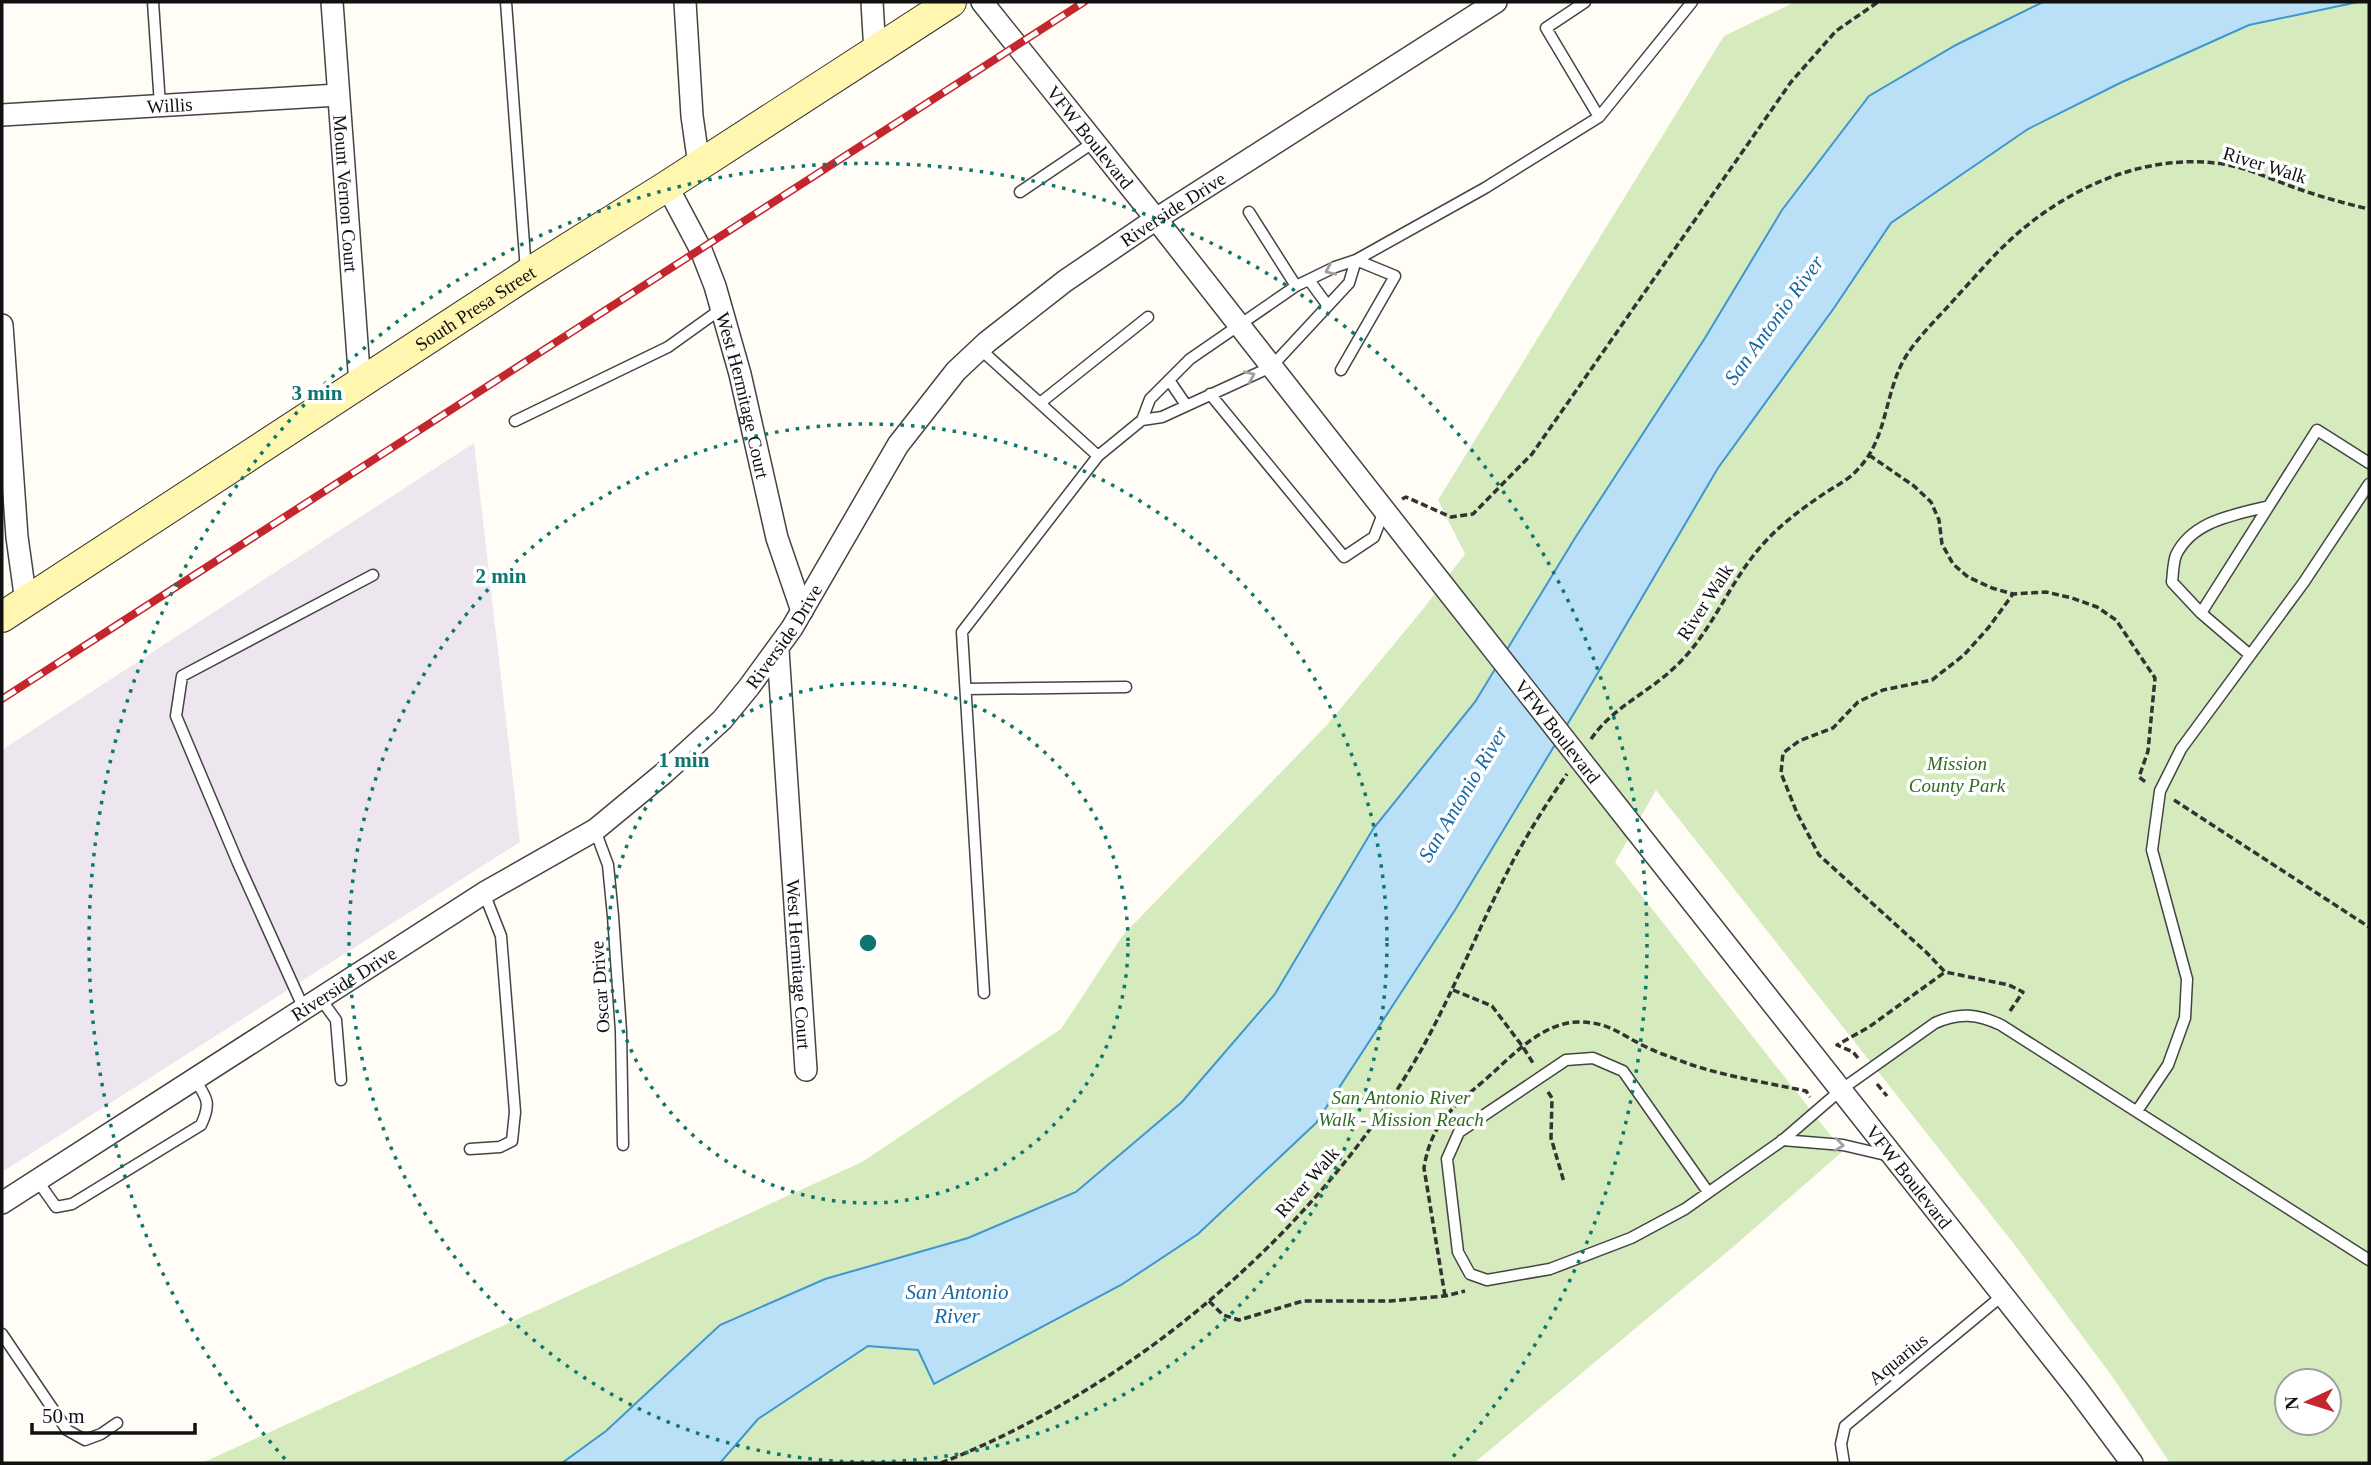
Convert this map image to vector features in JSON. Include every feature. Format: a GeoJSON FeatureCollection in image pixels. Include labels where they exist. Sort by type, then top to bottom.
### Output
{"type":"FeatureCollection","features":[{"type":"Feature","properties":{"kind":"main road","name":"South Presa Street"},"geometry":{"type":"LineString","coordinates":[[14,609],[527,274],[951,2]]}},
{"type":"Feature","properties":{"kind":"street","name":"Mount Vernon Court"},"geometry":{"type":"LineString","coordinates":[[332,2],[360,385]]}},
{"type":"Feature","properties":{"kind":"street"},"geometry":{"type":"LineString","coordinates":[[685,2],[692,116],[699,165]]}},
{"type":"Feature","properties":{"kind":"street"},"geometry":{"type":"LineString","coordinates":[[872,2],[875,53]]}},
{"type":"Feature","properties":{"kind":"street","name":"VFW Boulevard"},"geometry":{"type":"LineString","coordinates":[[982,2],[1842,1089],[2132,1463]]}},
{"type":"Feature","properties":{"kind":"street","name":"Riverside Drive"},"geometry":{"type":"LineString","coordinates":[[2,1203],[484,892],[595,830],[722,720],[778,650],[898,445],[956,371],[979,348],[1065,281],[1156,219],[1496,2]]}},
{"type":"Feature","properties":{"kind":"street","name":"Willis"},"geometry":{"type":"LineString","coordinates":[[2,115],[338,95]]}},
{"type":"Feature","properties":{"kind":"street","name":"West Hermitage Court"},"geometry":{"type":"LineString","coordinates":[[667,186],[701,250],[715,286],[740,374],[777,538],[802,611]]}},
{"type":"Feature","properties":{"kind":"street"},"geometry":{"type":"LineString","coordinates":[[2,325],[17,537],[14,609]]}},
{"type":"Feature","properties":{"kind":"street","name":"West Hermitage Court"},"geometry":{"type":"LineString","coordinates":[[778,650],[806,1070]]}},
{"type":"Feature","properties":{"kind":"lane"},"geometry":{"type":"LineString","coordinates":[[153,2],[160,106]]}},
{"type":"Feature","properties":{"kind":"lane"},"geometry":{"type":"LineString","coordinates":[[506,2],[527,274]]}},
{"type":"Feature","properties":{"kind":"lane"},"geometry":{"type":"LineString","coordinates":[[1585,2],[1546,28],[1599,117]]}},
{"type":"Feature","properties":{"kind":"lane"},"geometry":{"type":"LineString","coordinates":[[984,993],[962,632],[1098,456],[1142,420],[1150,399],[1190,359],[1296,286],[1356,260],[1485,188],[1599,117],[1692,2]]}},
{"type":"Feature","properties":{"kind":"lane"},"geometry":{"type":"LineString","coordinates":[[1020,192],[1094,142]]}},
{"type":"Feature","properties":{"kind":"lane"},"geometry":{"type":"LineString","coordinates":[[1250,212],[1296,286]]}},
{"type":"Feature","properties":{"kind":"lane"},"geometry":{"type":"LineString","coordinates":[[1142,420],[1162,417],[1271,367],[1349,283],[1356,260]]}},
{"type":"Feature","properties":{"kind":"lane"},"geometry":{"type":"LineString","coordinates":[[1340,370],[1395,276],[1356,260]]}},
{"type":"Feature","properties":{"kind":"lane"},"geometry":{"type":"LineString","coordinates":[[1309,279],[1328,306]]}},
{"type":"Feature","properties":{"kind":"lane"},"geometry":{"type":"LineString","coordinates":[[515,421],[668,347],[721,309]]}},
{"type":"Feature","properties":{"kind":"lane"},"geometry":{"type":"LineString","coordinates":[[1040,403],[1148,317]]}},
{"type":"Feature","properties":{"kind":"lane"},"geometry":{"type":"LineString","coordinates":[[979,348],[1098,456]]}},
{"type":"Feature","properties":{"kind":"lane"},"geometry":{"type":"LineString","coordinates":[[1169,380],[1186,405]]}},
{"type":"Feature","properties":{"kind":"lane"},"geometry":{"type":"LineString","coordinates":[[1209,394],[1344,557],[1374,537],[1384,510]]}},
{"type":"Feature","properties":{"kind":"lane"},"geometry":{"type":"LineString","coordinates":[[2201,613],[2317,430],[2369,463]]}},
{"type":"Feature","properties":{"kind":"lane"},"geometry":{"type":"LineString","coordinates":[[2137,1111],[2168,1065],[2185,1018],[2187,979],[2152,850],[2160,791],[2181,749],[2304,582],[2369,484]]}},
{"type":"Feature","properties":{"kind":"lane"},"geometry":{"type":"LineString","coordinates":[[2250,655],[2201,613],[2172,582],[2175,557],[2190,535],[2213,521],[2269,506]]}},
{"type":"Feature","properties":{"kind":"lane"},"geometry":{"type":"LineString","coordinates":[[341,1080],[336,1020],[312,1003],[238,863],[176,716],[182,676],[373,575]]}},
{"type":"Feature","properties":{"kind":"lane"},"geometry":{"type":"LineString","coordinates":[[966,690],[1126,687]]}},
{"type":"Feature","properties":{"kind":"lane","name":"Oscar Drive"},"geometry":{"type":"LineString","coordinates":[[595,830],[608,865],[613,916],[621,1031],[623,1145]]}},
{"type":"Feature","properties":{"kind":"lane"},"geometry":{"type":"LineString","coordinates":[[470,1149],[500,1147],[512,1141],[515,1112],[501,936],[484,892]]}},
{"type":"Feature","properties":{"kind":"lane"},"geometry":{"type":"LineString","coordinates":[[1708,1192],[1623,1071],[1593,1058],[1566,1060],[1459,1132],[1447,1159],[1458,1252],[1470,1274],[1487,1280],[1550,1269],[1631,1238],[1685,1209],[1782,1140],[1842,1089],[1935,1023],[1961,1014],[2001,1025],[2369,1260]]}},
{"type":"Feature","properties":{"kind":"lane"},"geometry":{"type":"LineString","coordinates":[[37,1180],[56,1207],[72,1204],[201,1125],[209,1110],[205,1094],[194,1079]]}},
{"type":"Feature","properties":{"kind":"lane"},"geometry":{"type":"LineString","coordinates":[[1782,1140],[1843,1145],[1895,1157]]}},
{"type":"Feature","properties":{"kind":"lane","name":"Aquarius"},"geometry":{"type":"LineString","coordinates":[[1844,1463],[1841,1444],[1845,1426],[2003,1296]]}},
{"type":"Feature","properties":{"kind":"lane"},"geometry":{"type":"LineString","coordinates":[[2,1334],[67,1430],[85,1440],[101,1434],[117,1423]]}},
{"type":"Feature","properties":{"kind":"path"},"geometry":{"type":"LineString","coordinates":[[1384,510],[1406,497],[1451,517],[1473,514],[1532,454],[1791,82],[1836,31],[1878,2]]}},
{"type":"Feature","properties":{"kind":"path","name":"River Walk"},"geometry":{"type":"LineString","coordinates":[[1588,744],[1611,716],[1658,682],[1689,653],[1739,574],[1764,542],[1797,512],[1847,479],[1869,455],[1879,437],[1894,380],[1919,338],[2007,243],[2043,214],[2084,189],[2151,165],[2204,162],[2247,170],[2319,196],[2369,209]]}},
{"type":"Feature","properties":{"kind":"path"},"geometry":{"type":"LineString","coordinates":[[1869,455],[1914,486],[1931,502],[1939,520],[1942,544],[1953,564],[1968,578],[2013,594],[2046,593],[2072,598],[2097,607],[2116,620],[2155,678],[2148,751],[2139,777],[2369,927]]}},
{"type":"Feature","properties":{"kind":"path"},"geometry":{"type":"LineString","coordinates":[[2001,1025],[2023,992],[2009,985],[1945,972],[1819,855],[1797,813],[1781,773],[1783,753],[1799,741],[1833,728],[1858,702],[1883,690],[1932,680],[1964,655],[2013,594]]}},
{"type":"Feature","properties":{"kind":"path","name":"River Walk"},"geometry":{"type":"LineString","coordinates":[[941,1463],[1029,1423],[1099,1383],[1159,1341],[1209,1301],[1296,1218],[1345,1161],[1388,1102],[1422,1047],[1453,990],[1515,858],[1574,764]]}},
{"type":"Feature","properties":{"kind":"path"},"geometry":{"type":"LineString","coordinates":[[1853,1052],[1838,1045],[1869,1027],[1945,972]]}},
{"type":"Feature","properties":{"kind":"path"},"geometry":{"type":"LineString","coordinates":[[1445,1296],[1424,1168],[1436,1127],[1456,1104],[1523,1047],[1550,1028],[1578,1022],[1611,1026],[1643,1046],[1715,1072],[1806,1091]]}},
{"type":"Feature","properties":{"kind":"path"},"geometry":{"type":"LineString","coordinates":[[1209,1301],[1223,1315],[1238,1320],[1303,1301],[1390,1301],[1445,1296],[1465,1291],[1487,1280]]}},
{"type":"Feature","properties":{"kind":"shaded area"},"geometry":{"type":"Polygon","coordinates":[[[474,443],[520,842],[2,1172],[2,750],[474,443]]]}},
{"type":"Feature","properties":{"kind":"green space","name":"San Antonio River Walk - Mission Reach"},"geometry":{"type":"Polygon","coordinates":[[[1795,2],[2369,2],[2369,1463],[2170,1463],[2114,1379],[2014,1244],[1656,790],[1615,862],[1843,1151],[1733,1247],[1474,1463],[202,1463],[862,1162],[1061,1029],[1123,935],[1326,726],[1465,554],[1438,500],[1724,36],[1795,2]]]}},
{"type":"Feature","properties":{"kind":"water","name":"San Antonio River"},"geometry":{"type":"Polygon","coordinates":[[[2043,2],[2358,2],[2249,25],[2120,83],[2028,129],[1891,223],[1834,308],[1718,468],[1455,910],[1316,1123],[1198,1234],[1121,1285],[934,1384],[918,1350],[868,1346],[758,1419],[720,1463],[562,1463],[606,1431],[720,1325],[825,1279],[968,1238],[1076,1192],[1182,1102],[1275,994],[1373,829],[1475,702],[1575,538],[1705,338],[1782,210],[1869,96],[1956,45],[2043,2]]]}},
{"type":"Feature","properties":{"kind":"railway"},"geometry":{"type":"LineString","coordinates":[[2,699],[1084,2]]}},
{"type":"Feature","properties":{"kind":"park label","name":"Mission County Park"},"geometry":{"type":"Point","coordinates":[1957,774]}}]}
